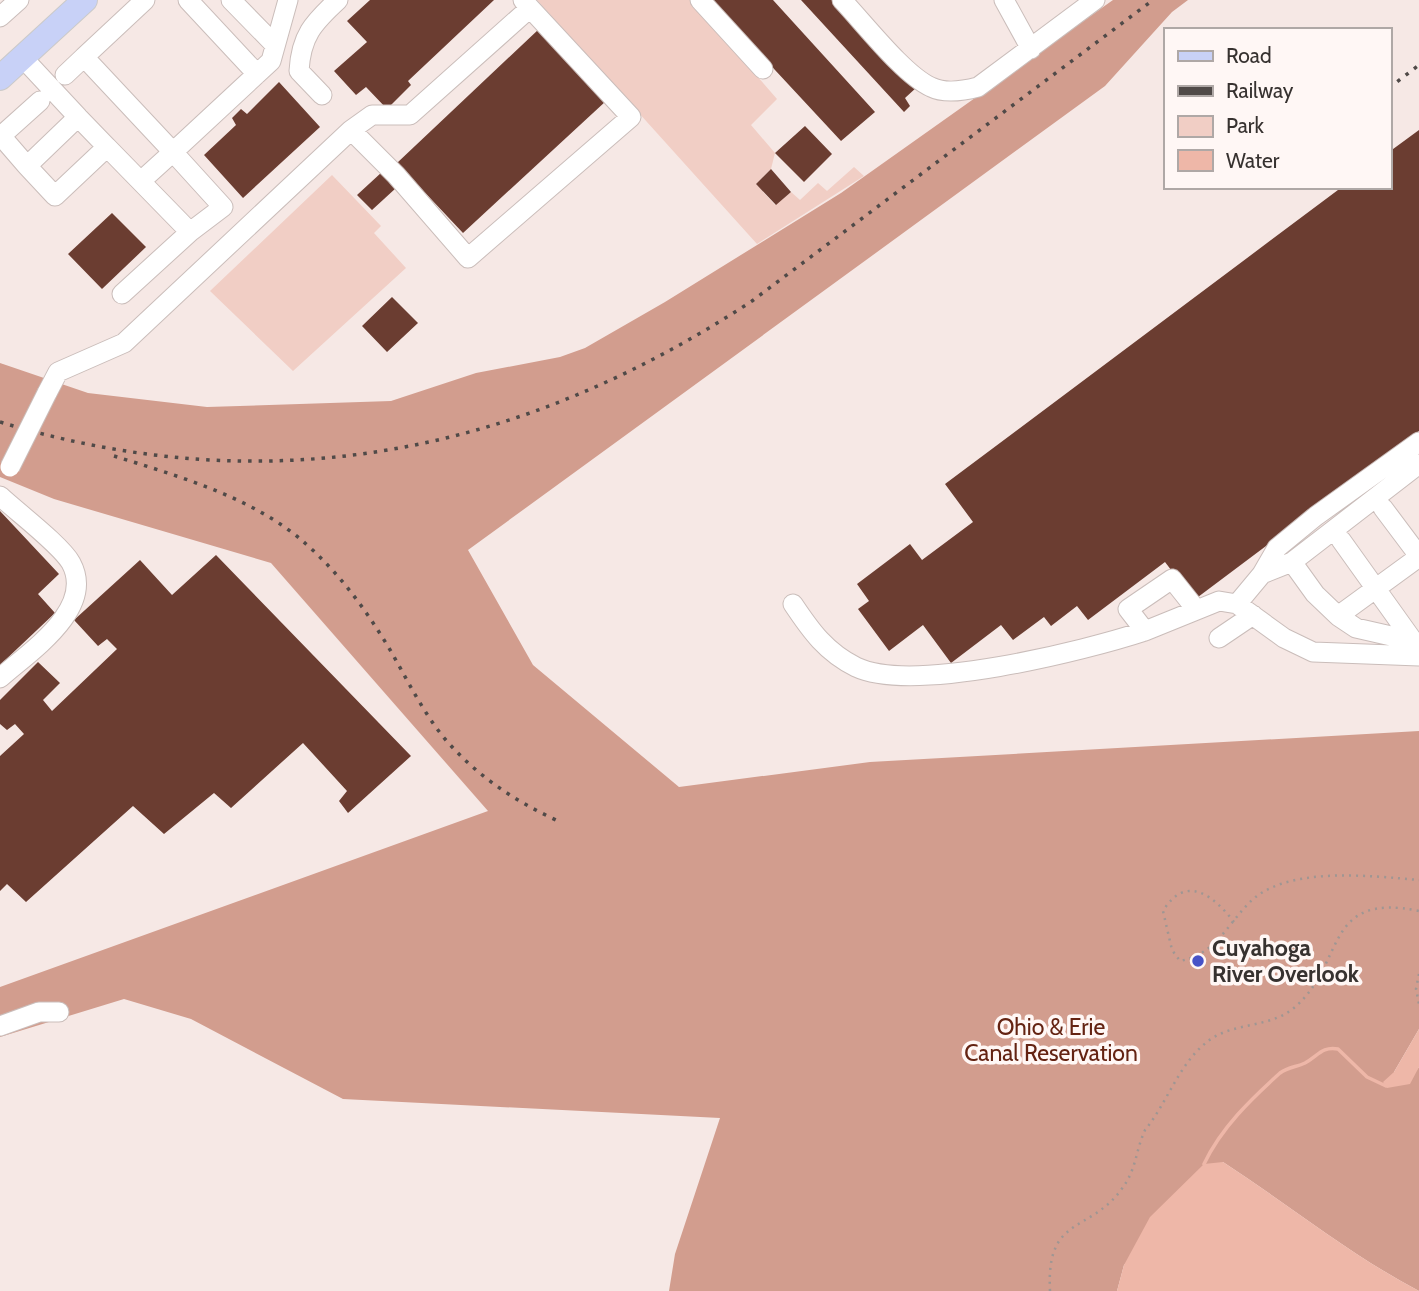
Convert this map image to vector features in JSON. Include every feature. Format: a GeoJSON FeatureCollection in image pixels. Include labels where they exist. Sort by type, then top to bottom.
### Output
{"type":"FeatureCollection","features":[{"type":"Feature","properties":{"kind":"main road"},"geometry":{"type":"LineString","coordinates":[[0,78],[85,0]]}},
{"type":"Feature","properties":{"kind":"lane"},"geometry":{"type":"LineString","coordinates":[[0,17],[19,0]]}},
{"type":"Feature","properties":{"kind":"lane"},"geometry":{"type":"LineString","coordinates":[[65,75],[145,0]]}},
{"type":"Feature","properties":{"kind":"lane"},"geometry":{"type":"LineString","coordinates":[[188,0],[257,74]]}},
{"type":"Feature","properties":{"kind":"lane"},"geometry":{"type":"LineString","coordinates":[[231,0],[275,45]]}},
{"type":"Feature","properties":{"kind":"lane"},"geometry":{"type":"LineString","coordinates":[[141,181],[271,61],[287,0]]}},
{"type":"Feature","properties":{"kind":"lane"},"geometry":{"type":"LineString","coordinates":[[322,95],[299,71],[300,50],[312,24],[338,0]]}},
{"type":"Feature","properties":{"kind":"lane"},"geometry":{"type":"LineString","coordinates":[[700,0],[764,69]]}},
{"type":"Feature","properties":{"kind":"lane"},"geometry":{"type":"LineString","coordinates":[[842,0],[915,77],[932,88],[958,91],[978,87],[1096,0]]}},
{"type":"Feature","properties":{"kind":"lane"},"geometry":{"type":"LineString","coordinates":[[1004,0],[1031,49]]}},
{"type":"Feature","properties":{"kind":"lane"},"geometry":{"type":"LineString","coordinates":[[0,486],[58,372],[124,343],[351,130],[372,116],[410,115],[526,4],[631,117],[468,258],[396,175],[351,130]]}},
{"type":"Feature","properties":{"kind":"lane"},"geometry":{"type":"LineString","coordinates":[[84,57],[223,207],[190,232],[122,294]]}},
{"type":"Feature","properties":{"kind":"lane"},"geometry":{"type":"LineString","coordinates":[[23,58],[190,232]]}},
{"type":"Feature","properties":{"kind":"lane"},"geometry":{"type":"LineString","coordinates":[[40,101],[1,136],[55,196],[107,147]]}},
{"type":"Feature","properties":{"kind":"lane"},"geometry":{"type":"LineString","coordinates":[[27,166],[79,117]]}},
{"type":"Feature","properties":{"kind":"lane"},"geometry":{"type":"LineString","coordinates":[[1219,638],[1245,609],[1277,548],[1419,442]]}},
{"type":"Feature","properties":{"kind":"lane"},"geometry":{"type":"LineString","coordinates":[[1262,574],[1292,562],[1419,464]]}},
{"type":"Feature","properties":{"kind":"lane"},"geometry":{"type":"LineString","coordinates":[[0,496],[70,561],[77,580],[75,599],[60,623],[0,678]]}},
{"type":"Feature","properties":{"kind":"lane"},"geometry":{"type":"LineString","coordinates":[[1338,616],[1419,556],[1383,508]]}},
{"type":"Feature","properties":{"kind":"lane"},"geometry":{"type":"LineString","coordinates":[[1341,540],[1417,649]]}},
{"type":"Feature","properties":{"kind":"lane"},"geometry":{"type":"LineString","coordinates":[[1292,562],[1315,594],[1338,616],[1356,628],[1417,649]]}},
{"type":"Feature","properties":{"kind":"lane"},"geometry":{"type":"LineString","coordinates":[[1144,631],[1128,609],[1172,579],[1195,608]]}},
{"type":"Feature","properties":{"kind":"lane"},"geometry":{"type":"LineString","coordinates":[[793,604],[822,646],[859,668],[906,675],[942,675],[1063,655],[1144,631],[1195,608],[1219,601],[1245,609],[1284,638],[1313,652],[1417,649]]}},
{"type":"Feature","properties":{"kind":"lane"},"geometry":{"type":"LineString","coordinates":[[0,1026],[39,1012],[59,1012]]}},
{"type":"Feature","properties":{"kind":"path"},"geometry":{"type":"LineString","coordinates":[[1234,922],[1218,901],[1204,894],[1183,891],[1171,898],[1163,911],[1172,950],[1180,961],[1197,958],[1218,943],[1258,895],[1283,882],[1312,877],[1419,880]]}},
{"type":"Feature","properties":{"kind":"path"},"geometry":{"type":"LineString","coordinates":[[1051,1291],[1053,1252],[1065,1232],[1118,1194],[1138,1160],[1139,1143],[1145,1130],[1190,1059],[1210,1040],[1222,1034],[1285,1016],[1317,984],[1333,944],[1342,930],[1361,913],[1392,905],[1419,911]]}},
{"type":"Feature","properties":{"kind":"path"},"geometry":{"type":"LineString","coordinates":[[1419,974],[1419,1004]]}},
{"type":"Feature","properties":{"kind":"green space"},"geometry":{"type":"Polygon","coordinates":[[[537,0],[691,0],[777,99],[751,125],[775,153],[771,169],[756,184],[775,205],[791,192],[800,200],[818,183],[827,191],[854,167],[864,176],[757,244],[537,0]]]}},
{"type":"Feature","properties":{"kind":"green space","name":"Ohio & Erie Canal Reservation"},"geometry":{"type":"Polygon","coordinates":[[[1113,0],[1188,0],[1172,12],[1105,86],[468,550],[533,665],[679,787],[870,762],[1419,731],[1419,1029],[1394,1072],[1416,1071],[1419,1067],[1419,1291],[1344,1245],[1223,1162],[1124,1265],[1117,1291],[669,1291],[675,1254],[720,1118],[343,1099],[191,1019],[124,999],[0,1037],[0,987],[488,811],[271,563],[54,499],[0,477],[0,363],[88,393],[207,407],[391,401],[476,373],[560,357],[585,348],[665,302],[841,193],[1113,0]]]}},
{"type":"Feature","properties":{"kind":"green space"},"geometry":{"type":"Polygon","coordinates":[[[332,175],[381,226],[374,233],[406,268],[293,371],[210,291],[332,175]]]}},
{"type":"Feature","properties":{"kind":"water"},"geometry":{"type":"Polygon","coordinates":[[[1419,1029],[1419,1067],[1410,1084],[1387,1088],[1383,1082],[1394,1072],[1419,1029]]]}},
{"type":"Feature","properties":{"kind":"water"},"geometry":{"type":"Polygon","coordinates":[[[1223,1162],[1344,1245],[1419,1291],[1117,1291],[1124,1265],[1150,1217],[1204,1164],[1223,1162]]]}},
{"type":"Feature","properties":{"kind":"building"},"geometry":{"type":"Polygon","coordinates":[[[370,0],[494,0],[408,81],[411,85],[387,109],[366,87],[356,95],[334,71],[367,42],[347,21],[370,0]]]}},
{"type":"Feature","properties":{"kind":"building"},"geometry":{"type":"Polygon","coordinates":[[[710,0],[773,0],[875,112],[841,141],[710,0]]]}},
{"type":"Feature","properties":{"kind":"building"},"geometry":{"type":"Polygon","coordinates":[[[801,0],[836,0],[917,87],[905,98],[910,106],[904,112],[801,0]]]}},
{"type":"Feature","properties":{"kind":"building"},"geometry":{"type":"Polygon","coordinates":[[[539,29],[606,101],[463,233],[397,163],[539,29]]]}},
{"type":"Feature","properties":{"kind":"building"},"geometry":{"type":"Polygon","coordinates":[[[279,82],[320,127],[243,198],[204,155],[236,125],[232,118],[241,109],[247,114],[279,82]]]}},
{"type":"Feature","properties":{"kind":"building"},"geometry":{"type":"Polygon","coordinates":[[[805,126],[832,154],[804,182],[775,153],[805,126]]]}},
{"type":"Feature","properties":{"kind":"building"},"geometry":{"type":"Polygon","coordinates":[[[1419,130],[1419,431],[1194,600],[1165,562],[1088,620],[1077,606],[1051,626],[1044,617],[1013,640],[1001,625],[951,663],[923,625],[889,651],[858,609],[869,601],[857,584],[910,544],[922,560],[973,522],[945,484],[1339,189],[1391,189],[1391,151],[1419,130]]]}},
{"type":"Feature","properties":{"kind":"building"},"geometry":{"type":"Polygon","coordinates":[[[771,169],[791,192],[776,205],[756,184],[771,169]]]}},
{"type":"Feature","properties":{"kind":"building"},"geometry":{"type":"Polygon","coordinates":[[[382,172],[396,188],[372,210],[357,195],[382,172]]]}},
{"type":"Feature","properties":{"kind":"building"},"geometry":{"type":"Polygon","coordinates":[[[112,213],[146,247],[102,289],[68,254],[112,213]]]}},
{"type":"Feature","properties":{"kind":"building"},"geometry":{"type":"Polygon","coordinates":[[[392,297],[418,323],[387,352],[362,326],[392,297]]]}},
{"type":"Feature","properties":{"kind":"building"},"geometry":{"type":"Polygon","coordinates":[[[0,511],[59,574],[38,594],[55,613],[0,665],[0,511]]]}},
{"type":"Feature","properties":{"kind":"building"},"geometry":{"type":"Polygon","coordinates":[[[216,555],[411,756],[348,813],[339,801],[347,791],[303,743],[231,808],[214,793],[164,834],[133,806],[26,902],[7,884],[0,891],[0,756],[24,734],[15,724],[7,730],[0,724],[0,700],[38,662],[60,683],[43,700],[52,711],[117,649],[107,639],[98,646],[74,620],[140,560],[172,595],[216,555]]]}},
{"type":"Feature","properties":{"kind":"waterway"},"geometry":{"type":"LineString","coordinates":[[1204,1164],[1228,1126],[1258,1093],[1283,1071],[1305,1063],[1324,1050],[1338,1049],[1367,1077],[1386,1086]]}},
{"type":"Feature","properties":{"kind":"railway"},"geometry":{"type":"LineString","coordinates":[[0,422],[100,447],[199,459],[295,460],[390,450],[483,428],[574,396],[664,353],[752,301],[1153,0]]}},
{"type":"Feature","properties":{"kind":"railway"},"geometry":{"type":"LineString","coordinates":[[1391,86],[1419,65]]}},
{"type":"Feature","properties":{"kind":"railway"},"geometry":{"type":"LineString","coordinates":[[114,456],[240,501],[286,528],[306,544],[362,606],[445,739],[469,764],[496,786],[556,820]]}},
{"type":"Feature","properties":{"kind":"place","name":"Cuyahoga River Overlook"},"geometry":{"type":"Point","coordinates":[1198,961]}}]}
